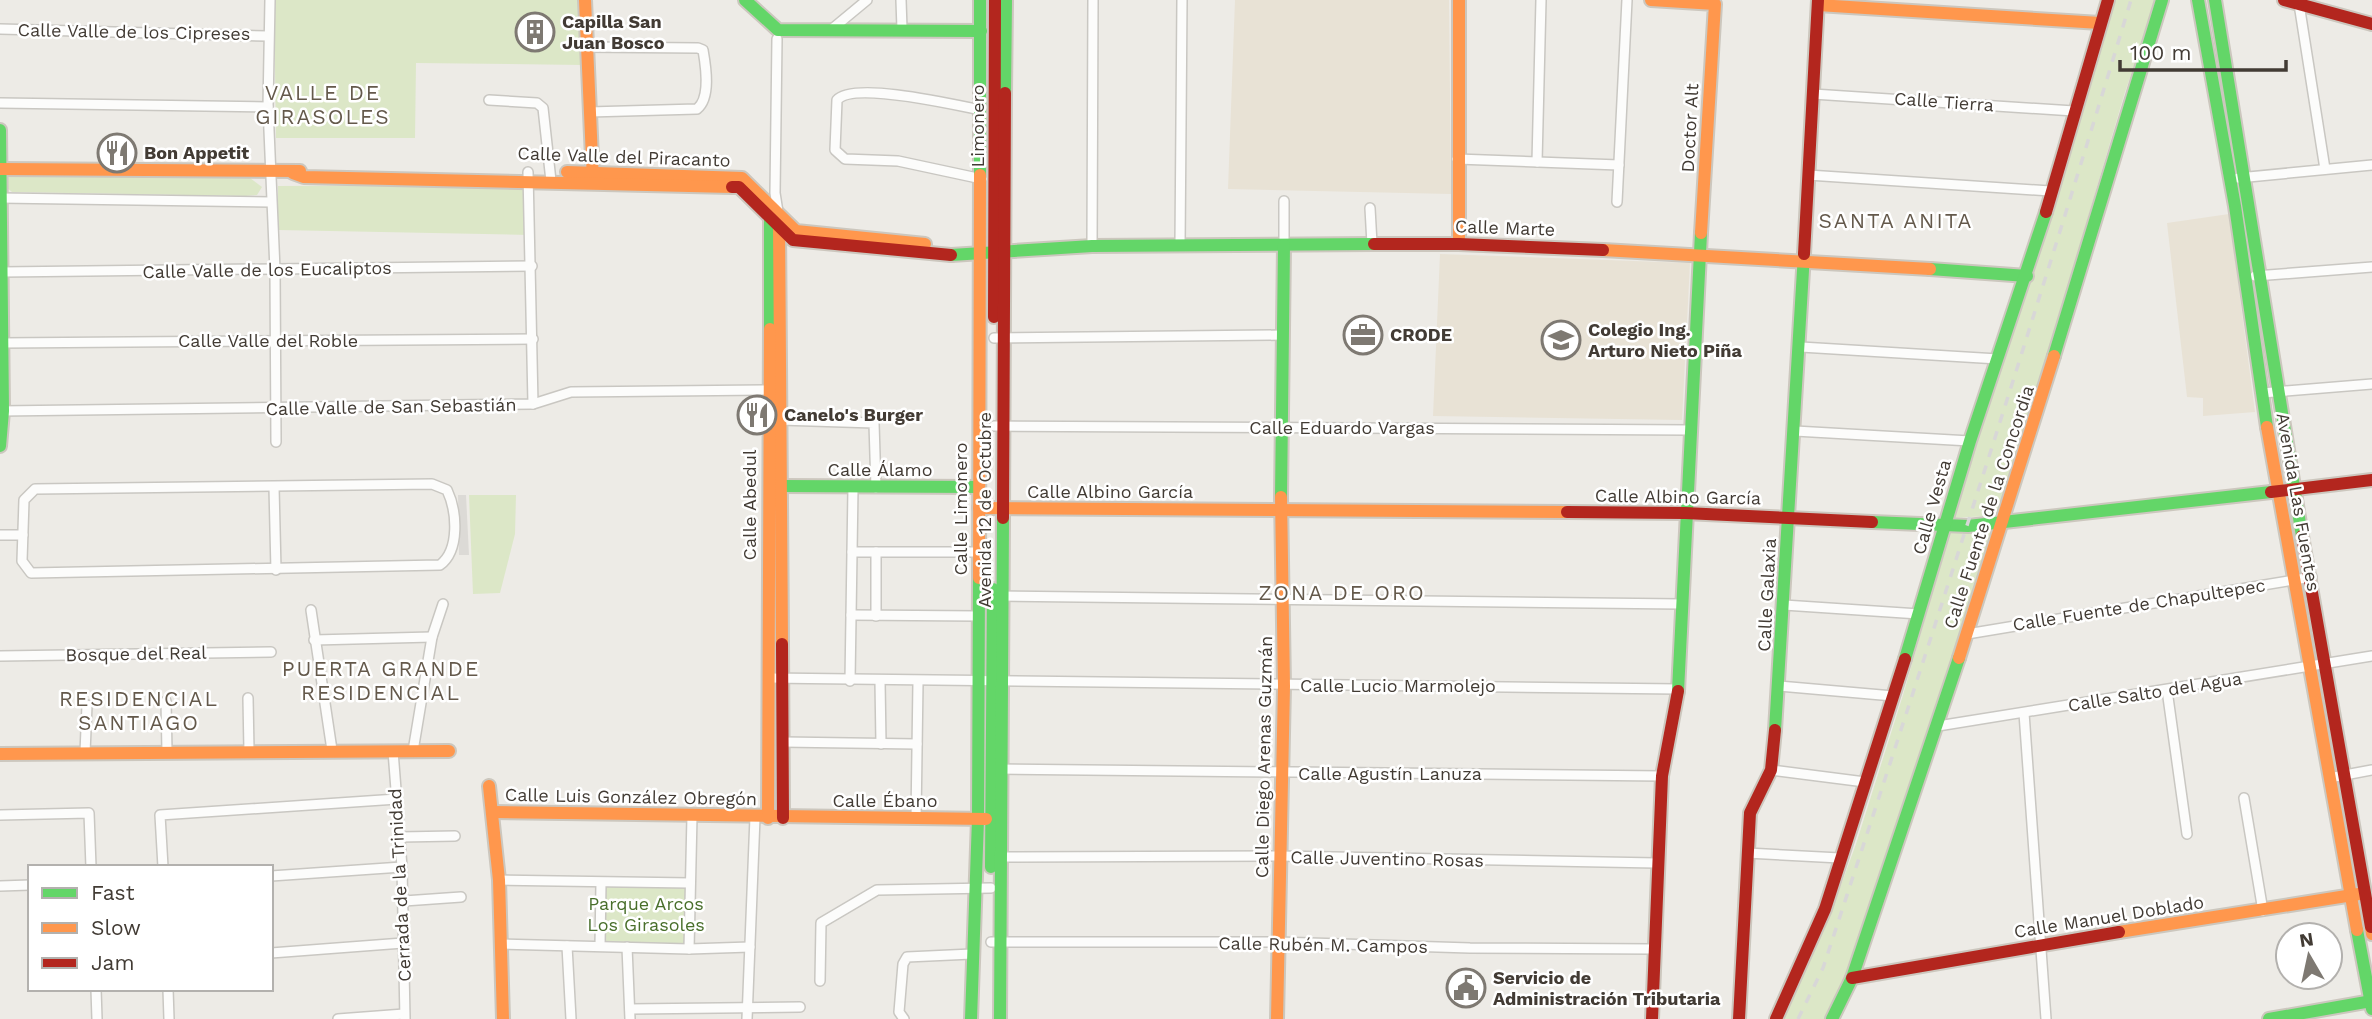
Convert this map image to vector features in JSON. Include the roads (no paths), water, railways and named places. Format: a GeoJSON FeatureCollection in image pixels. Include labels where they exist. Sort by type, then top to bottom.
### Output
{"type":"FeatureCollection","features":[{"type":"Feature","properties":{"kind":"main road"},"geometry":{"type":"LineString","coordinates":[[585,0],[593,177]]}},
{"type":"Feature","properties":{"kind":"main road"},"geometry":{"type":"LineString","coordinates":[[745,0],[778,35],[832,29],[981,32]]}},
{"type":"Feature","properties":{"kind":"main road","name":"Calle Limonero"},"geometry":{"type":"LineString","coordinates":[[971,1019],[974,888],[991,819],[978,682],[979,552],[991,508],[979,488],[976,253],[982,179],[980,0]]}},
{"type":"Feature","properties":{"kind":"main road","name":"Limonero"},"geometry":{"type":"LineString","coordinates":[[995,0],[1001,251]]}},
{"type":"Feature","properties":{"kind":"main road","name":"Avenida 12 de Octubre"},"geometry":{"type":"LineString","coordinates":[[990,1019],[996,943],[996,857],[991,819],[997,769],[998,682],[998,596],[991,508],[998,426],[1006,0]]}},
{"type":"Feature","properties":{"kind":"main road"},"geometry":{"type":"LineString","coordinates":[[1459,244],[1457,159],[1460,0]]}},
{"type":"Feature","properties":{"kind":"main road","name":"Doctor Alt"},"geometry":{"type":"LineString","coordinates":[[1651,0],[1715,4],[1685,513],[1678,688],[1662,776],[1656,863],[1652,1019]]}},
{"type":"Feature","properties":{"kind":"main road","name":"Calle Vesta"},"geometry":{"type":"LineString","coordinates":[[1776,1019],[1825,909],[1919,614],[1970,441],[2028,276],[2050,191],[2108,0]]}},
{"type":"Feature","properties":{"kind":"main road","name":"Calle Fuente de la Concordia"},"geometry":{"type":"LineString","coordinates":[[1832,1019],[1852,978],[2004,523],[2162,0]]}},
{"type":"Feature","properties":{"kind":"main road","name":"Avenida Las Fuentes"},"geometry":{"type":"LineString","coordinates":[[2197,0],[2230,178],[2276,489],[2371,1003]]}},
{"type":"Feature","properties":{"kind":"main road","name":"Avenida Las Fuentes"},"geometry":{"type":"LineString","coordinates":[[2215,0],[2277,392],[2368,892],[2371,930]]}},
{"type":"Feature","properties":{"kind":"main road"},"geometry":{"type":"LineString","coordinates":[[2284,0],[2372,24]]}},
{"type":"Feature","properties":{"kind":"main road"},"geometry":{"type":"LineString","coordinates":[[1818,2],[2100,23]]}},
{"type":"Feature","properties":{"kind":"main road","name":"Calle Galaxia"},"geometry":{"type":"LineString","coordinates":[[1739,1019],[1752,802],[1771,770],[1779,686],[1801,347],[1818,2]]}},
{"type":"Feature","properties":{"kind":"main road"},"geometry":{"type":"LineString","coordinates":[[0,130],[0,446]]}},
{"type":"Feature","properties":{"kind":"main road","name":"Calle Valle del Piracanto"},"geometry":{"type":"LineString","coordinates":[[1,169],[293,173],[306,169],[528,176],[742,178],[796,231],[964,248],[976,253]]}},
{"type":"Feature","properties":{"kind":"main road","name":"Calle Valle del Piracanto"},"geometry":{"type":"LineString","coordinates":[[773,207],[780,229],[793,240],[963,256],[976,253]]}},
{"type":"Feature","properties":{"kind":"main road","name":"Calle Abedul"},"geometry":{"type":"LineString","coordinates":[[773,207],[774,467],[781,486],[783,818]]}},
{"type":"Feature","properties":{"kind":"main road","name":"Calle Abedul"},"geometry":{"type":"LineString","coordinates":[[762,818],[768,678],[768,555],[780,420],[774,390],[780,229]]}},
{"type":"Feature","properties":{"kind":"main road","name":"Calle Marte"},"geometry":{"type":"LineString","coordinates":[[976,253],[1092,246],[1459,244],[1700,254],[2028,276]]}},
{"type":"Feature","properties":{"kind":"main road","name":"Calle Diego Arenas Guzmán"},"geometry":{"type":"LineString","coordinates":[[1277,1019],[1284,686],[1281,510],[1284,245]]}},
{"type":"Feature","properties":{"kind":"main road","name":"Calle Albino García"},"geometry":{"type":"LineString","coordinates":[[991,508],[1685,513],[1946,526],[2004,523],[2276,489],[2372,480]]}},
{"type":"Feature","properties":{"kind":"main road","name":"Calle Álamo"},"geometry":{"type":"LineString","coordinates":[[781,486],[979,488]]}},
{"type":"Feature","properties":{"kind":"main road"},"geometry":{"type":"LineString","coordinates":[[0,754],[449,751]]}},
{"type":"Feature","properties":{"kind":"main road"},"geometry":{"type":"LineString","coordinates":[[489,786],[494,812],[499,880],[503,1019]]}},
{"type":"Feature","properties":{"kind":"main road","name":"Calle Luis González Obregón"},"geometry":{"type":"LineString","coordinates":[[494,812],[762,818]]}},
{"type":"Feature","properties":{"kind":"main road","name":"Calle Ébano"},"geometry":{"type":"LineString","coordinates":[[762,818],[991,819]]}},
{"type":"Feature","properties":{"kind":"main road","name":"Avenida 12 de Octubre"},"geometry":{"type":"LineString","coordinates":[[996,857],[991,888],[1000,1019]]}},
{"type":"Feature","properties":{"kind":"main road","name":"Calle Manuel Doblado"},"geometry":{"type":"LineString","coordinates":[[1852,978],[2041,944],[2263,911],[2368,892]]}},
{"type":"Feature","properties":{"kind":"main road"},"geometry":{"type":"LineString","coordinates":[[2269,1019],[2371,1003]]}},
{"type":"Feature","properties":{"kind":"street"},"geometry":{"type":"LineString","coordinates":[[270,0],[268,107],[275,270],[276,442]]}},
{"type":"Feature","properties":{"kind":"street"},"geometry":{"type":"LineString","coordinates":[[832,29],[867,0]]}},
{"type":"Feature","properties":{"kind":"street"},"geometry":{"type":"LineString","coordinates":[[901,0],[902,29]]}},
{"type":"Feature","properties":{"kind":"street"},"geometry":{"type":"LineString","coordinates":[[1092,246],[1093,0]]}},
{"type":"Feature","properties":{"kind":"street"},"geometry":{"type":"LineString","coordinates":[[1180,245],[1182,0]]}},
{"type":"Feature","properties":{"kind":"street"},"geometry":{"type":"LineString","coordinates":[[1537,162],[1541,0]]}},
{"type":"Feature","properties":{"kind":"street"},"geometry":{"type":"LineString","coordinates":[[1617,202],[1627,0]]}},
{"type":"Feature","properties":{"kind":"street"},"geometry":{"type":"LineString","coordinates":[[2299,4],[2325,169]]}},
{"type":"Feature","properties":{"kind":"street","name":"Calle Valle de los Cipreses"},"geometry":{"type":"LineString","coordinates":[[0,29],[268,36]]}},
{"type":"Feature","properties":{"kind":"street","name":"Calle Abedul"},"geometry":{"type":"LineString","coordinates":[[773,207],[778,35]]}},
{"type":"Feature","properties":{"kind":"street"},"geometry":{"type":"LineString","coordinates":[[586,47],[703,50],[705,97],[703,105],[697,109],[589,112]]}},
{"type":"Feature","properties":{"kind":"street"},"geometry":{"type":"LineString","coordinates":[[981,110],[912,97],[849,93],[836,100],[835,150],[845,159],[898,161],[982,179]]}},
{"type":"Feature","properties":{"kind":"street","name":"Calle Tierra"},"geometry":{"type":"LineString","coordinates":[[1814,94],[2074,111]]}},
{"type":"Feature","properties":{"kind":"street"},"geometry":{"type":"LineString","coordinates":[[489,100],[537,103],[543,108],[551,176]]}},
{"type":"Feature","properties":{"kind":"street"},"geometry":{"type":"LineString","coordinates":[[0,103],[268,107]]}},
{"type":"Feature","properties":{"kind":"street"},"geometry":{"type":"LineString","coordinates":[[1457,159],[1619,165]]}},
{"type":"Feature","properties":{"kind":"street"},"geometry":{"type":"LineString","coordinates":[[2230,178],[2372,165]]}},
{"type":"Feature","properties":{"kind":"street"},"geometry":{"type":"LineString","coordinates":[[1808,175],[2050,191]]}},
{"type":"Feature","properties":{"kind":"street"},"geometry":{"type":"LineString","coordinates":[[528,176],[533,404]]}},
{"type":"Feature","properties":{"kind":"street"},"geometry":{"type":"LineString","coordinates":[[1,198],[271,202]]}},
{"type":"Feature","properties":{"kind":"street","name":"Calle Diego Arenas Guzmán"},"geometry":{"type":"LineString","coordinates":[[1284,201],[1284,245]]}},
{"type":"Feature","properties":{"kind":"street"},"geometry":{"type":"LineString","coordinates":[[1370,208],[1372,244]]}},
{"type":"Feature","properties":{"kind":"street","name":"Calle Valle de los Eucaliptos"},"geometry":{"type":"LineString","coordinates":[[2,272],[532,267]]}},
{"type":"Feature","properties":{"kind":"street"},"geometry":{"type":"LineString","coordinates":[[2245,276],[2372,267]]}},
{"type":"Feature","properties":{"kind":"street"},"geometry":{"type":"LineString","coordinates":[[999,338],[1283,335]]}},
{"type":"Feature","properties":{"kind":"street","name":"Calle Valle del Roble"},"geometry":{"type":"LineString","coordinates":[[2,343],[533,339]]}},
{"type":"Feature","properties":{"kind":"street"},"geometry":{"type":"LineString","coordinates":[[1801,347],[1998,359]]}},
{"type":"Feature","properties":{"kind":"street"},"geometry":{"type":"LineString","coordinates":[[2262,393],[2372,384]]}},
{"type":"Feature","properties":{"kind":"street","name":"Calle Valle de San Sebastián"},"geometry":{"type":"LineString","coordinates":[[1,411],[533,404],[570,392],[774,390]]}},
{"type":"Feature","properties":{"kind":"street"},"geometry":{"type":"LineString","coordinates":[[780,420],[874,423],[877,429],[876,488]]}},
{"type":"Feature","properties":{"kind":"street","name":"Calle Eduardo Vargas"},"geometry":{"type":"LineString","coordinates":[[998,426],[1690,430]]}},
{"type":"Feature","properties":{"kind":"street"},"geometry":{"type":"LineString","coordinates":[[1795,431],[1970,441]]}},
{"type":"Feature","properties":{"kind":"street"},"geometry":{"type":"LineString","coordinates":[[432,484],[447,490],[453,503],[453,549],[449,558],[440,565],[31,573],[22,561],[23,535],[24,500],[35,489],[432,484]]}},
{"type":"Feature","properties":{"kind":"street"},"geometry":{"type":"LineString","coordinates":[[274,487],[276,570]]}},
{"type":"Feature","properties":{"kind":"street"},"geometry":{"type":"LineString","coordinates":[[850,681],[853,488]]}},
{"type":"Feature","properties":{"kind":"street"},"geometry":{"type":"LineString","coordinates":[[4,535],[23,535]]}},
{"type":"Feature","properties":{"kind":"street"},"geometry":{"type":"LineString","coordinates":[[852,552],[979,552]]}},
{"type":"Feature","properties":{"kind":"street"},"geometry":{"type":"LineString","coordinates":[[876,552],[876,616]]}},
{"type":"Feature","properties":{"kind":"street"},"geometry":{"type":"LineString","coordinates":[[768,555],[782,555]]}},
{"type":"Feature","properties":{"kind":"street","name":"Calle Fuente de Chapultepec"},"geometry":{"type":"LineString","coordinates":[[1966,634],[2312,577]]}},
{"type":"Feature","properties":{"kind":"street"},"geometry":{"type":"LineString","coordinates":[[998,596],[1681,604]]}},
{"type":"Feature","properties":{"kind":"street"},"geometry":{"type":"LineString","coordinates":[[413,751],[432,637],[443,604]]}},
{"type":"Feature","properties":{"kind":"street"},"geometry":{"type":"LineString","coordinates":[[1784,605],[1919,614]]}},
{"type":"Feature","properties":{"kind":"street"},"geometry":{"type":"LineString","coordinates":[[311,610],[332,750]]}},
{"type":"Feature","properties":{"kind":"street"},"geometry":{"type":"LineString","coordinates":[[851,615],[978,616]]}},
{"type":"Feature","properties":{"kind":"street"},"geometry":{"type":"LineString","coordinates":[[314,640],[432,637]]}},
{"type":"Feature","properties":{"kind":"street","name":"Bosque del Real"},"geometry":{"type":"LineString","coordinates":[[0,656],[271,652]]}},
{"type":"Feature","properties":{"kind":"street","name":"Calle Salto del Agua"},"geometry":{"type":"LineString","coordinates":[[1938,726],[2372,656]]}},
{"type":"Feature","properties":{"kind":"street","name":"Calle Lucio Marmolejo"},"geometry":{"type":"LineString","coordinates":[[768,678],[918,682],[1678,688]]}},
{"type":"Feature","properties":{"kind":"street"},"geometry":{"type":"LineString","coordinates":[[880,681],[881,744]]}},
{"type":"Feature","properties":{"kind":"street"},"geometry":{"type":"LineString","coordinates":[[916,819],[918,682]]}},
{"type":"Feature","properties":{"kind":"street"},"geometry":{"type":"LineString","coordinates":[[1779,686],[1893,696]]}},
{"type":"Feature","properties":{"kind":"street"},"geometry":{"type":"LineString","coordinates":[[2167,690],[2187,834]]}},
{"type":"Feature","properties":{"kind":"street"},"geometry":{"type":"LineString","coordinates":[[248,698],[249,751]]}},
{"type":"Feature","properties":{"kind":"street"},"geometry":{"type":"LineString","coordinates":[[166,701],[167,752]]}},
{"type":"Feature","properties":{"kind":"street"},"geometry":{"type":"LineString","coordinates":[[85,753],[87,705]]}},
{"type":"Feature","properties":{"kind":"street"},"geometry":{"type":"LineString","coordinates":[[2024,713],[2046,1019]]}},
{"type":"Feature","properties":{"kind":"street"},"geometry":{"type":"LineString","coordinates":[[783,742],[917,744]]}},
{"type":"Feature","properties":{"kind":"street","name":"Cerrada de la Trinidad"},"geometry":{"type":"LineString","coordinates":[[393,751],[404,901],[405,1016]]}},
{"type":"Feature","properties":{"kind":"street","name":"Calle Agustín Lanuza"},"geometry":{"type":"LineString","coordinates":[[997,769],[1662,776]]}},
{"type":"Feature","properties":{"kind":"street"},"geometry":{"type":"LineString","coordinates":[[1771,770],[1865,782]]}},
{"type":"Feature","properties":{"kind":"street"},"geometry":{"type":"LineString","coordinates":[[2329,778],[2372,770]]}},
{"type":"Feature","properties":{"kind":"street"},"geometry":{"type":"LineString","coordinates":[[2245,798],[2263,911]]}},
{"type":"Feature","properties":{"kind":"street"},"geometry":{"type":"LineString","coordinates":[[163,865],[160,815],[397,799]]}},
{"type":"Feature","properties":{"kind":"street"},"geometry":{"type":"LineString","coordinates":[[0,815],[89,813],[91,865]]}},
{"type":"Feature","properties":{"kind":"street"},"geometry":{"type":"LineString","coordinates":[[689,949],[692,816]]}},
{"type":"Feature","properties":{"kind":"street"},"geometry":{"type":"LineString","coordinates":[[747,1019],[750,947],[762,818]]}},
{"type":"Feature","properties":{"kind":"street"},"geometry":{"type":"LineString","coordinates":[[400,837],[455,835]]}},
{"type":"Feature","properties":{"kind":"street"},"geometry":{"type":"LineString","coordinates":[[1747,853],[1840,858]]}},
{"type":"Feature","properties":{"kind":"street","name":"Calle Juventino Rosas"},"geometry":{"type":"LineString","coordinates":[[996,857],[1279,856],[1656,863]]}},
{"type":"Feature","properties":{"kind":"street"},"geometry":{"type":"LineString","coordinates":[[273,876],[402,867]]}},
{"type":"Feature","properties":{"kind":"street"},"geometry":{"type":"LineString","coordinates":[[499,880],[690,884]]}},
{"type":"Feature","properties":{"kind":"street"},"geometry":{"type":"LineString","coordinates":[[600,946],[601,883]]}},
{"type":"Feature","properties":{"kind":"street"},"geometry":{"type":"LineString","coordinates":[[0,886],[28,885]]}},
{"type":"Feature","properties":{"kind":"street"},"geometry":{"type":"LineString","coordinates":[[820,981],[821,923],[877,890],[991,888]]}},
{"type":"Feature","properties":{"kind":"street"},"geometry":{"type":"LineString","coordinates":[[404,901],[461,897]]}},
{"type":"Feature","properties":{"kind":"street","name":"Calle Rubén M. Campos"},"geometry":{"type":"LineString","coordinates":[[996,943],[1279,942],[1469,948],[1654,949]]}},
{"type":"Feature","properties":{"kind":"street"},"geometry":{"type":"LineString","coordinates":[[273,953],[404,943]]}},
{"type":"Feature","properties":{"kind":"street"},"geometry":{"type":"LineString","coordinates":[[502,944],[689,949],[750,947]]}},
{"type":"Feature","properties":{"kind":"street"},"geometry":{"type":"LineString","coordinates":[[567,946],[571,1019]]}},
{"type":"Feature","properties":{"kind":"street"},"geometry":{"type":"LineString","coordinates":[[627,947],[630,1019]]}},
{"type":"Feature","properties":{"kind":"street"},"geometry":{"type":"LineString","coordinates":[[904,1019],[900,1012],[903,964],[907,957],[972,954]]}},
{"type":"Feature","properties":{"kind":"street"},"geometry":{"type":"LineString","coordinates":[[96,991],[97,1019]]}},
{"type":"Feature","properties":{"kind":"street"},"geometry":{"type":"LineString","coordinates":[[168,991],[169,1019]]}},
{"type":"Feature","properties":{"kind":"street"},"geometry":{"type":"LineString","coordinates":[[629,1009],[800,1007]]}},
{"type":"Feature","properties":{"kind":"street"},"geometry":{"type":"LineString","coordinates":[[338,1019],[405,1016]]}},
{"type":"Feature","properties":{"kind":"railway"},"geometry":{"type":"LineString","coordinates":[[1798,1019],[1823,968],[1863,847],[2131,0]]}},
{"type":"Feature","properties":{"kind":"place","name":"Capilla San Juan Bosco"},"geometry":{"type":"Point","coordinates":[535,32]}},
{"type":"Feature","properties":{"kind":"place","name":"Bon Appetit"},"geometry":{"type":"Point","coordinates":[117,153]}},
{"type":"Feature","properties":{"kind":"place","name":"CRODE"},"geometry":{"type":"Point","coordinates":[1363,335]}},
{"type":"Feature","properties":{"kind":"place","name":"Colegio Ing. Arturo Nieto Piña"},"geometry":{"type":"Point","coordinates":[1561,340]}},
{"type":"Feature","properties":{"kind":"place","name":"Canelo's Burger"},"geometry":{"type":"Point","coordinates":[757,415]}},
{"type":"Feature","properties":{"kind":"place","name":"Servicio de Administración Tributaria"},"geometry":{"type":"Point","coordinates":[1466,988]}},
{"type":"Feature","properties":{"kind":"district","name":"VALLE DE GIRASOLES"},"geometry":{"type":"Point","coordinates":[323,105]}},
{"type":"Feature","properties":{"kind":"district","name":"SANTA ANITA"},"geometry":{"type":"Point","coordinates":[1896,221]}},
{"type":"Feature","properties":{"kind":"district","name":"ZONA DE ORO"},"geometry":{"type":"Point","coordinates":[1342,593]}},
{"type":"Feature","properties":{"kind":"district","name":"PUERTA GRANDE RESIDENCIAL"},"geometry":{"type":"Point","coordinates":[381,681]}},
{"type":"Feature","properties":{"kind":"district","name":"RESIDENCIAL SANTIAGO"},"geometry":{"type":"Point","coordinates":[139,711]}},
{"type":"Feature","properties":{"kind":"park label","name":"Parque Arcos Los Girasoles"},"geometry":{"type":"Point","coordinates":[646,914]}}]}
